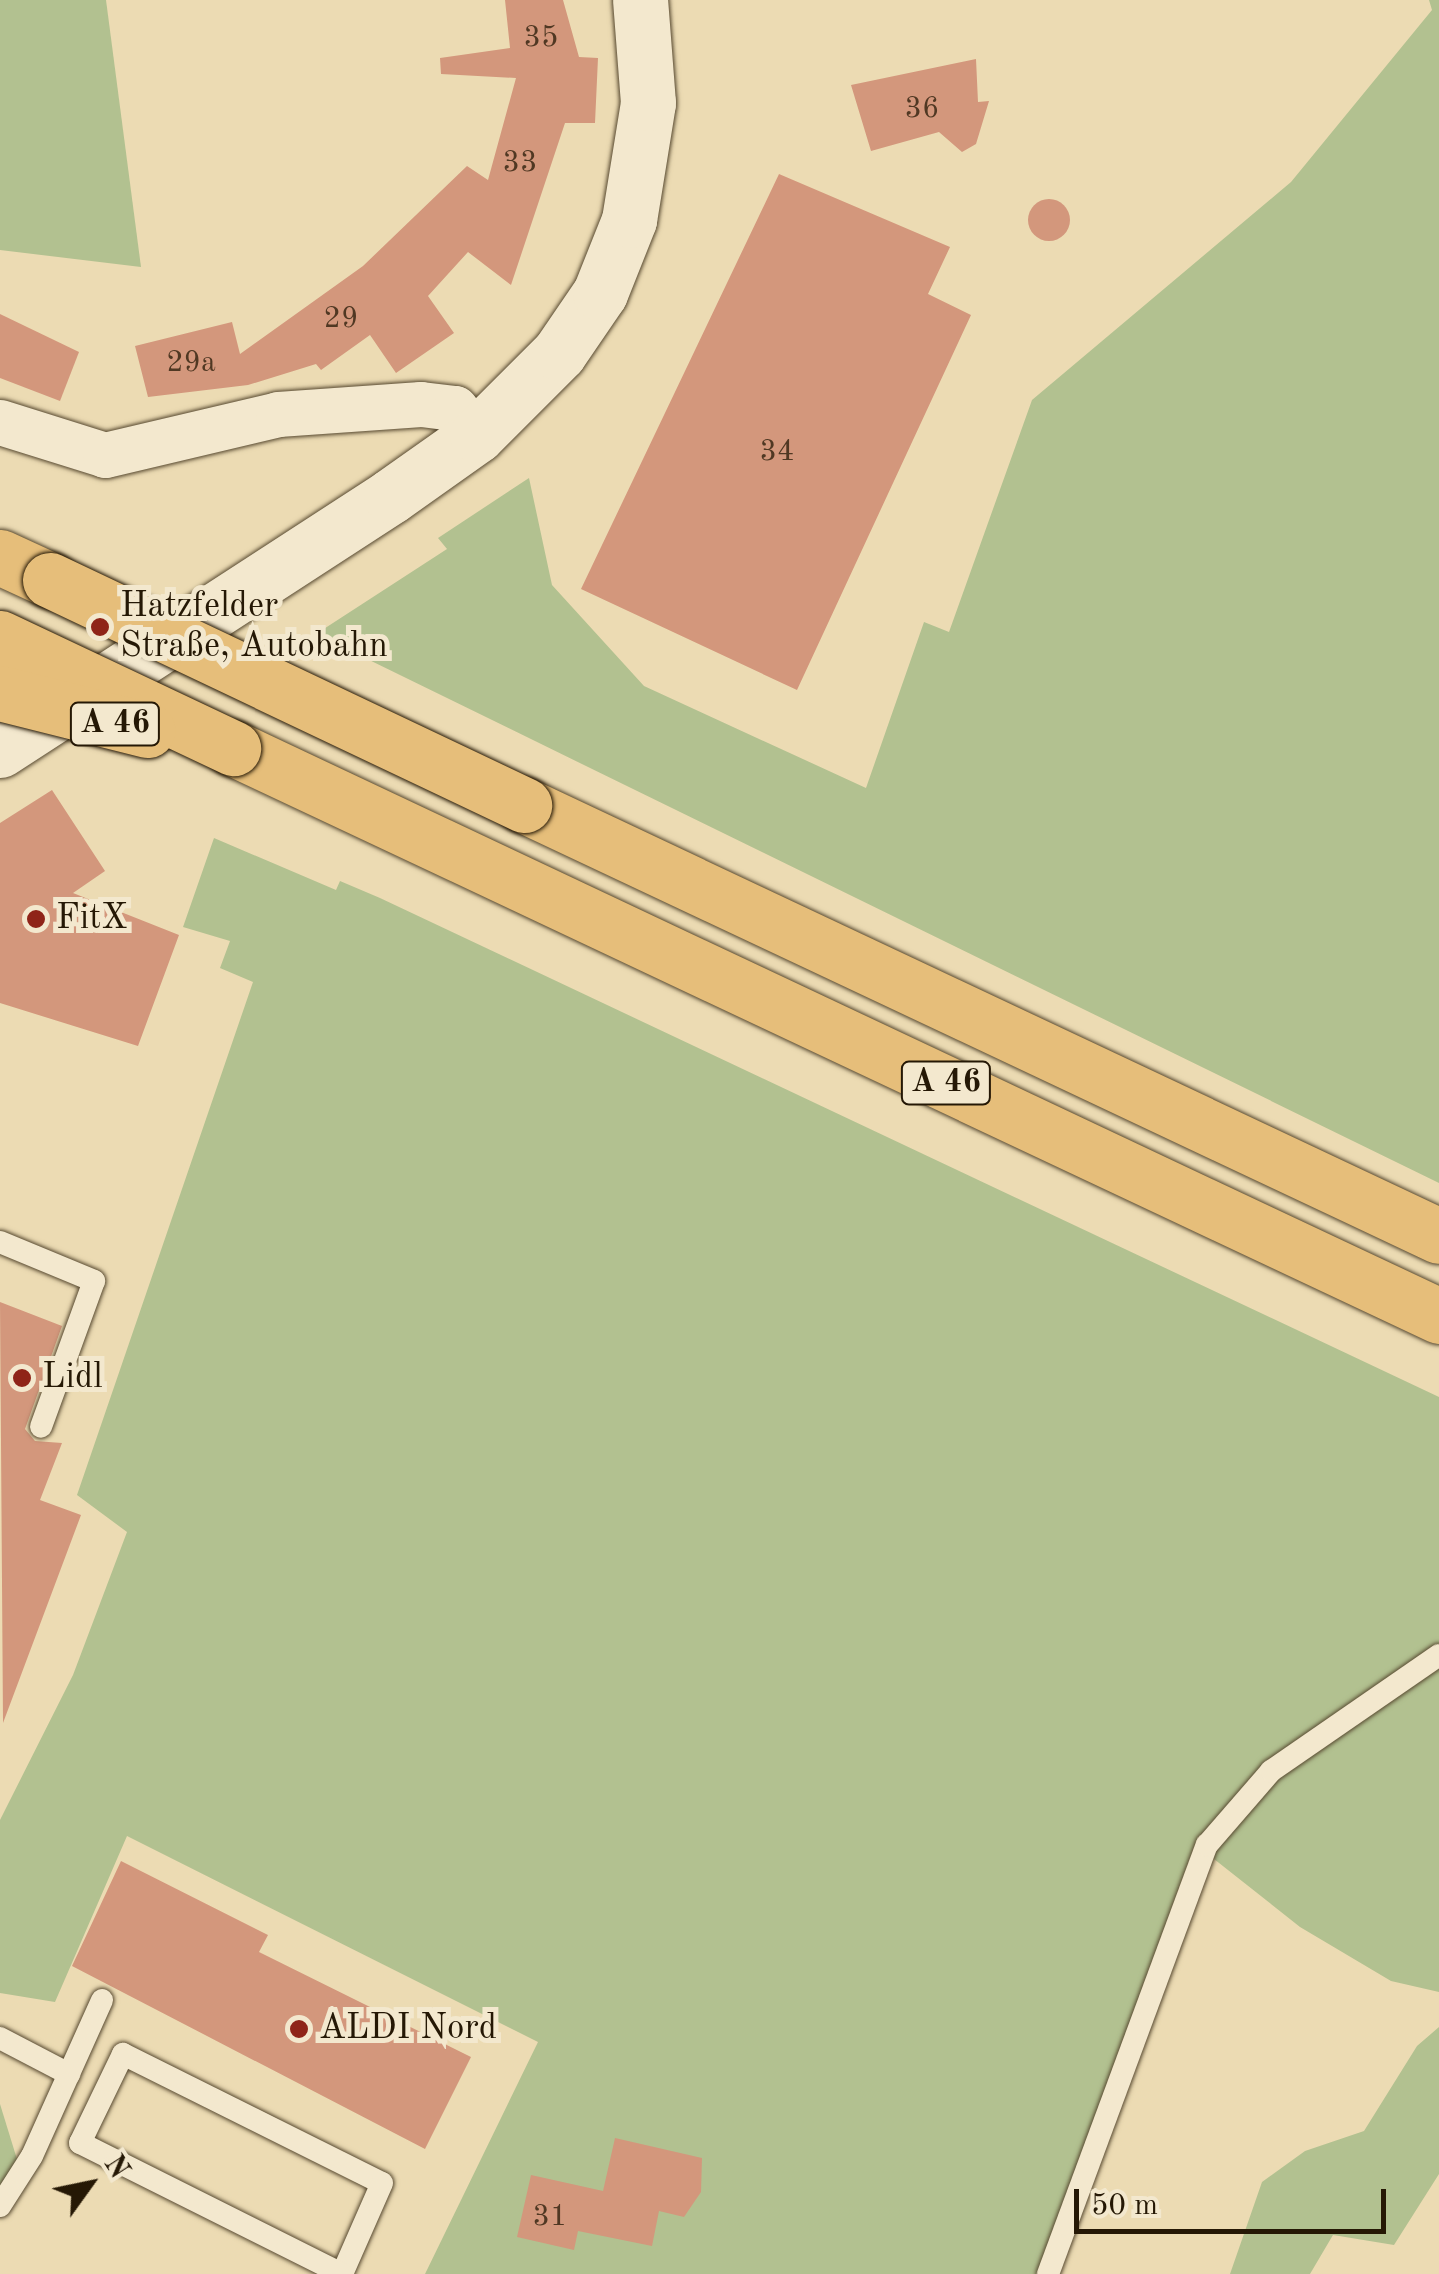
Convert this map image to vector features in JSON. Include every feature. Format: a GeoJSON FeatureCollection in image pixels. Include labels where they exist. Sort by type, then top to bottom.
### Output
{"type":"FeatureCollection","features":[{"type":"Feature","properties":{"kind":"highway","name":"A 46"},"geometry":{"type":"LineString","coordinates":[[0,557],[1439,1236]]}},
{"type":"Feature","properties":{"kind":"highway","name":"A 46"},"geometry":{"type":"LineString","coordinates":[[0,638],[1439,1316]]}},
{"type":"Feature","properties":{"kind":"highway","name":"A 46"},"geometry":{"type":"LineString","coordinates":[[0,693],[233,748]]}},
{"type":"Feature","properties":{"kind":"main road"},"geometry":{"type":"LineString","coordinates":[[0,750],[477,435],[559,353],[600,292],[630,220],[648,104],[640,0]]}},
{"type":"Feature","properties":{"kind":"street"},"geometry":{"type":"LineString","coordinates":[[0,422],[106,456],[278,414],[420,404],[455,408],[477,435]]}},
{"type":"Feature","properties":{"kind":"lane"},"geometry":{"type":"LineString","coordinates":[[0,1242],[94,1281],[40,1427]]}},
{"type":"Feature","properties":{"kind":"lane"},"geometry":{"type":"LineString","coordinates":[[1048,2274],[1207,1845],[1271,1771],[1439,1654]]}},
{"type":"Feature","properties":{"kind":"lane"},"geometry":{"type":"LineString","coordinates":[[0,2206],[69,2074],[102,2000]]}},
{"type":"Feature","properties":{"kind":"lane"},"geometry":{"type":"LineString","coordinates":[[0,2038],[69,2074]]}},
{"type":"Feature","properties":{"kind":"lane"},"geometry":{"type":"LineString","coordinates":[[122,2054],[382,2184],[342,2274],[80,2143],[122,2054]]}},
{"type":"Feature","properties":{"kind":"green space"},"geometry":{"type":"Polygon","coordinates":[[[0,0],[106,0],[141,267],[0,250],[0,0]]]}},
{"type":"Feature","properties":{"kind":"green space"},"geometry":{"type":"Polygon","coordinates":[[[1429,0],[1439,0],[1439,1183],[316,634],[447,549],[438,538],[529,478],[552,585],[644,686],[866,788],[924,622],[949,632],[1032,400],[1291,182],[1432,10],[1429,0]]]}},
{"type":"Feature","properties":{"kind":"green space"},"geometry":{"type":"Polygon","coordinates":[[[214,838],[336,890],[340,881],[380,898],[1439,1397],[1439,1992],[1391,1981],[1300,1927],[1195,1844],[1037,2274],[425,2274],[538,2042],[127,1836],[55,2002],[0,1993],[0,1820],[73,1675],[127,1532],[77,1495],[253,982],[220,968],[230,941],[183,927],[214,838]]]}},
{"type":"Feature","properties":{"kind":"green space"},"geometry":{"type":"Polygon","coordinates":[[[1439,2027],[1439,2174],[1394,2245],[1333,2235],[1310,2274],[1230,2274],[1262,2182],[1305,2151],[1364,2131],[1417,2046],[1439,2027]]]}},
{"type":"Feature","properties":{"kind":"green space"},"geometry":{"type":"Polygon","coordinates":[[[0,2104],[20,2169],[0,2199],[0,2104]]]}},
{"type":"Feature","properties":{"kind":"building"},"geometry":{"type":"Polygon","coordinates":[[[505,0],[563,0],[579,57],[598,58],[595,123],[565,123],[511,285],[468,252],[428,296],[454,333],[396,373],[370,335],[321,370],[316,364],[248,385],[148,397],[135,346],[232,322],[240,354],[363,266],[467,166],[488,180],[516,78],[441,74],[440,58],[510,48],[505,0]]]}},
{"type":"Feature","properties":{"kind":"building"},"geometry":{"type":"Polygon","coordinates":[[[976,59],[978,102],[989,101],[976,144],[962,152],[939,132],[871,151],[851,85],[976,59]]]}},
{"type":"Feature","properties":{"kind":"building"},"geometry":{"type":"Polygon","coordinates":[[[779,174],[950,247],[928,294],[971,315],[797,690],[581,589],[779,174]]]}},
{"type":"Feature","properties":{"kind":"building"},"geometry":{"type":"Polygon","coordinates":[[[1049,199],[1064,205],[1070,220],[1064,235],[1049,241],[1034,235],[1028,220],[1034,205],[1049,199]]]}},
{"type":"Feature","properties":{"kind":"building"},"geometry":{"type":"Polygon","coordinates":[[[0,314],[79,352],[60,401],[0,378],[0,314]]]}},
{"type":"Feature","properties":{"kind":"building","name":"FitX"},"geometry":{"type":"Polygon","coordinates":[[[52,790],[105,871],[73,893],[179,935],[138,1046],[0,1003],[0,823],[52,790]]]}},
{"type":"Feature","properties":{"kind":"building"},"geometry":{"type":"Polygon","coordinates":[[[0,1302],[62,1326],[25,1429],[35,1441],[62,1443],[40,1500],[81,1515],[3,1723],[0,1302]]]}},
{"type":"Feature","properties":{"kind":"building","name":"ALDI Nord"},"geometry":{"type":"Polygon","coordinates":[[[121,1861],[268,1935],[259,1952],[471,2057],[425,2149],[72,1966],[121,1861]]]}},
{"type":"Feature","properties":{"kind":"building"},"geometry":{"type":"Polygon","coordinates":[[[615,2138],[702,2158],[701,2192],[684,2217],[659,2211],[652,2246],[578,2231],[574,2250],[517,2237],[531,2175],[603,2191],[615,2138]]]}},
{"type":"Feature","properties":{"kind":"place","name":"Hatzfelder Straße, Autobahn"},"geometry":{"type":"Point","coordinates":[100,627]}},
{"type":"Feature","properties":{"kind":"place","name":"FitX"},"geometry":{"type":"Point","coordinates":[36,919]}},
{"type":"Feature","properties":{"kind":"place","name":"Lidl"},"geometry":{"type":"Point","coordinates":[22,1378]}},
{"type":"Feature","properties":{"kind":"place","name":"ALDI Nord"},"geometry":{"type":"Point","coordinates":[299,2029]}}]}
